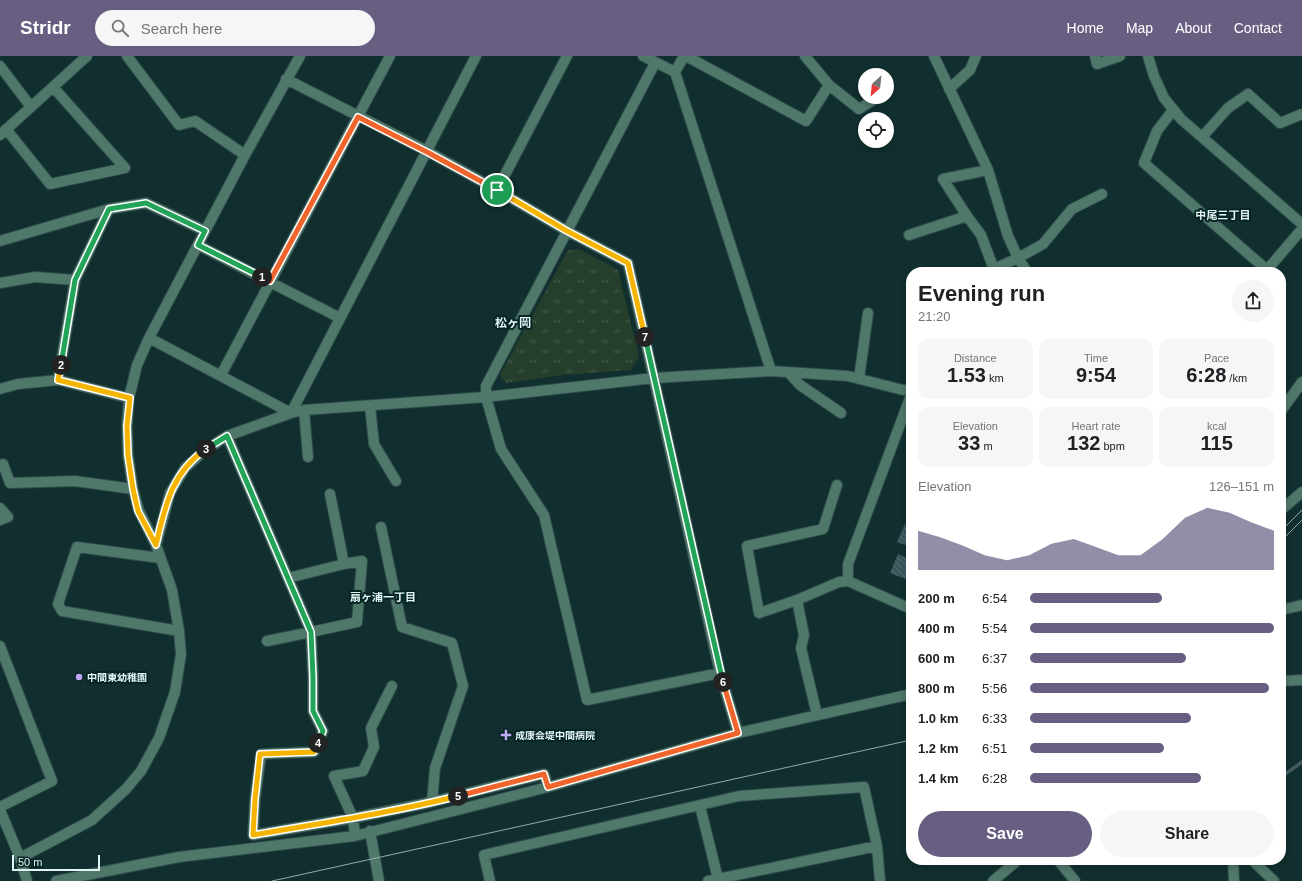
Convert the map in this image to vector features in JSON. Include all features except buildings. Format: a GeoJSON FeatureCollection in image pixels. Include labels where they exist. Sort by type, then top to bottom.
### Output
{"type":"FeatureCollection","features":[{"type":"Feature","properties":{"kind":"street"},"geometry":{"type":"LineString","coordinates":[[53,87],[126,168],[50,184],[3,132],[87,56]]}},
{"type":"Feature","properties":{"kind":"street"},"geometry":{"type":"LineString","coordinates":[[127,56],[179,126],[195,121],[245,156]]}},
{"type":"Feature","properties":{"kind":"street"},"geometry":{"type":"LineString","coordinates":[[20,858],[92,820],[126,789],[141,771],[159,738],[175,692],[181,654],[179,631],[172,590],[156,545],[138,511],[133,489],[128,455],[127,426],[130,398],[137,365],[149,338],[286,79],[300,56]]}},
{"type":"Feature","properties":{"kind":"street"},"geometry":{"type":"LineString","coordinates":[[221,375],[390,56]]}},
{"type":"Feature","properties":{"kind":"street"},"geometry":{"type":"LineString","coordinates":[[291,413],[476,56]]}},
{"type":"Feature","properties":{"kind":"street"},"geometry":{"type":"LineString","coordinates":[[497,190],[567,56]]}},
{"type":"Feature","properties":{"kind":"street"},"geometry":{"type":"LineString","coordinates":[[643,56],[675,72],[771,371]]}},
{"type":"Feature","properties":{"kind":"street"},"geometry":{"type":"LineString","coordinates":[[675,72],[685,56],[806,121],[829,85]]}},
{"type":"Feature","properties":{"kind":"street"},"geometry":{"type":"LineString","coordinates":[[805,56],[829,85],[859,109],[867,104]]}},
{"type":"Feature","properties":{"kind":"street"},"geometry":{"type":"LineString","coordinates":[[934,56],[988,170],[1008,236],[1024,267]]}},
{"type":"Feature","properties":{"kind":"street"},"geometry":{"type":"LineString","coordinates":[[949,89],[970,70],[976,56]]}},
{"type":"Feature","properties":{"kind":"street"},"geometry":{"type":"LineString","coordinates":[[1095,56],[1097,64],[1120,56]]}},
{"type":"Feature","properties":{"kind":"street"},"geometry":{"type":"LineString","coordinates":[[1148,56],[1154,76],[1164,98],[1181,119],[1302,224]]}},
{"type":"Feature","properties":{"kind":"street"},"geometry":{"type":"LineString","coordinates":[[655,63],[486,386],[486,397],[501,449],[544,515],[587,700],[720,672]]}},
{"type":"Feature","properties":{"kind":"street"},"geometry":{"type":"LineString","coordinates":[[0,66],[31,107]]}},
{"type":"Feature","properties":{"kind":"street"},"geometry":{"type":"LineString","coordinates":[[286,79],[427,152],[497,190],[567,231],[628,263],[720,672],[738,733]]}},
{"type":"Feature","properties":{"kind":"street"},"geometry":{"type":"LineString","coordinates":[[1202,137],[1228,108],[1248,94],[1280,123],[1302,114]]}},
{"type":"Feature","properties":{"kind":"street"},"geometry":{"type":"LineString","coordinates":[[1173,110],[1157,131],[1144,163],[1264,267]]}},
{"type":"Feature","properties":{"kind":"street"},"geometry":{"type":"LineString","coordinates":[[988,170],[943,179],[981,235],[993,267]]}},
{"type":"Feature","properties":{"kind":"street"},"geometry":{"type":"LineString","coordinates":[[1000,267],[1043,244],[1072,209],[1102,194]]}},
{"type":"Feature","properties":{"kind":"street"},"geometry":{"type":"LineString","coordinates":[[0,241],[109,209],[146,203],[205,231]]}},
{"type":"Feature","properties":{"kind":"street"},"geometry":{"type":"LineString","coordinates":[[58,380],[75,280],[109,209]]}},
{"type":"Feature","properties":{"kind":"street"},"geometry":{"type":"LineString","coordinates":[[909,235],[967,216]]}},
{"type":"Feature","properties":{"kind":"street"},"geometry":{"type":"LineString","coordinates":[[1270,267],[1302,229]]}},
{"type":"Feature","properties":{"kind":"street"},"geometry":{"type":"LineString","coordinates":[[198,245],[340,318]]}},
{"type":"Feature","properties":{"kind":"street"},"geometry":{"type":"LineString","coordinates":[[0,283],[35,277],[75,280]]}},
{"type":"Feature","properties":{"kind":"street"},"geometry":{"type":"LineString","coordinates":[[859,379],[868,313]]}},
{"type":"Feature","properties":{"kind":"street"},"geometry":{"type":"LineString","coordinates":[[149,338],[291,413]]}},
{"type":"Feature","properties":{"kind":"street"},"geometry":{"type":"LineString","coordinates":[[156,545],[170,493],[185,468],[204,451],[227,436],[291,413],[304,410],[486,397],[654,378],[771,371],[848,376],[906,390]]}},
{"type":"Feature","properties":{"kind":"street"},"geometry":{"type":"LineString","coordinates":[[789,373],[800,384],[841,413]]}},
{"type":"Feature","properties":{"kind":"street"},"geometry":{"type":"LineString","coordinates":[[0,389],[18,384],[58,380],[130,398]]}},
{"type":"Feature","properties":{"kind":"street"},"geometry":{"type":"LineString","coordinates":[[1286,404],[1302,382]]}},
{"type":"Feature","properties":{"kind":"street"},"geometry":{"type":"LineString","coordinates":[[370,406],[374,444],[396,481]]}},
{"type":"Feature","properties":{"kind":"street"},"geometry":{"type":"LineString","coordinates":[[848,582],[848,564],[906,408]]}},
{"type":"Feature","properties":{"kind":"street"},"geometry":{"type":"LineString","coordinates":[[304,410],[308,457]]}},
{"type":"Feature","properties":{"kind":"street"},"geometry":{"type":"LineString","coordinates":[[227,436],[311,632],[313,711],[323,731],[314,752],[260,754],[253,835],[353,818],[432,802],[544,774],[548,787]]}},
{"type":"Feature","properties":{"kind":"street"},"geometry":{"type":"LineString","coordinates":[[0,466],[3,464],[10,483],[75,481],[133,489]]}},
{"type":"Feature","properties":{"kind":"street"},"geometry":{"type":"LineString","coordinates":[[837,485],[823,530],[747,546],[759,613],[797,600],[839,582],[848,582],[906,607]]}},
{"type":"Feature","properties":{"kind":"street"},"geometry":{"type":"LineString","coordinates":[[1286,506],[1302,492]]}},
{"type":"Feature","properties":{"kind":"street"},"geometry":{"type":"LineString","coordinates":[[330,494],[344,564]]}},
{"type":"Feature","properties":{"kind":"street"},"geometry":{"type":"LineString","coordinates":[[0,508],[8,517],[0,520]]}},
{"type":"Feature","properties":{"kind":"street"},"geometry":{"type":"LineString","coordinates":[[381,527],[402,627],[452,644],[463,686],[435,768],[432,802]]}},
{"type":"Feature","properties":{"kind":"street"},"geometry":{"type":"LineString","coordinates":[[160,558],[77,547],[58,604],[62,611],[179,631]]}},
{"type":"Feature","properties":{"kind":"street"},"geometry":{"type":"LineString","coordinates":[[267,641],[357,622],[362,561],[288,578]]}},
{"type":"Feature","properties":{"kind":"street"},"geometry":{"type":"LineString","coordinates":[[797,600],[804,635],[801,648],[818,715]]}},
{"type":"Feature","properties":{"kind":"street"},"geometry":{"type":"LineString","coordinates":[[1286,609],[1302,604]]}},
{"type":"Feature","properties":{"kind":"street"},"geometry":{"type":"LineString","coordinates":[[0,646],[2,658],[52,781],[0,808],[20,858],[27,881]]}},
{"type":"Feature","properties":{"kind":"street"},"geometry":{"type":"LineString","coordinates":[[1286,681],[1302,680]]}},
{"type":"Feature","properties":{"kind":"street"},"geometry":{"type":"LineString","coordinates":[[355,836],[353,818],[334,776],[363,770],[374,747],[371,728],[392,686]]}},
{"type":"Feature","properties":{"kind":"street"},"geometry":{"type":"LineString","coordinates":[[56,881],[179,857],[355,836],[548,787],[738,733],[906,695]]}},
{"type":"Feature","properties":{"kind":"street"},"geometry":{"type":"LineString","coordinates":[[490,881],[484,855],[739,796],[864,787],[877,846],[880,881]]}},
{"type":"Feature","properties":{"kind":"street"},"geometry":{"type":"LineString","coordinates":[[700,806],[713,880],[877,846]]}},
{"type":"Feature","properties":{"kind":"street"},"geometry":{"type":"LineString","coordinates":[[370,831],[379,881]]}},
{"type":"Feature","properties":{"kind":"street"},"geometry":{"type":"LineString","coordinates":[[993,881],[1012,865]]}},
{"type":"Feature","properties":{"kind":"street"},"geometry":{"type":"LineString","coordinates":[[1062,865],[1075,881]]}},
{"type":"Feature","properties":{"kind":"street"},"geometry":{"type":"LineString","coordinates":[[1233,865],[1234,881]]}},
{"type":"Feature","properties":{"kind":"street"},"geometry":{"type":"LineString","coordinates":[[1257,865],[1274,881]]}},
{"type":"Feature","properties":{"kind":"green space"},"geometry":{"type":"Polygon","coordinates":[[[579,249],[618,270],[639,356],[631,370],[563,375],[506,383],[500,375],[568,250],[579,249]]]}},
{"type":"Feature","properties":{"kind":"waterway"},"geometry":{"type":"LineString","coordinates":[[1286,773],[1302,762]]}},
{"type":"Feature","properties":{"kind":"tram line"},"geometry":{"type":"LineString","coordinates":[[1286,526],[1302,510]]}},
{"type":"Feature","properties":{"kind":"tram line"},"geometry":{"type":"LineString","coordinates":[[1286,536],[1302,520]]}},
{"type":"Feature","properties":{"kind":"tram line"},"geometry":{"type":"LineString","coordinates":[[272,881],[906,741]]}},
{"type":"Feature","properties":{"kind":"place","name":"中間東幼稚園"},"geometry":{"type":"Point","coordinates":[79,677]}},
{"type":"Feature","properties":{"kind":"place","name":"成康会堤中間病院"},"geometry":{"type":"Point","coordinates":[506,735]}},
{"type":"Feature","properties":{"kind":"district","name":"中尾三丁目"},"geometry":{"type":"Point","coordinates":[1223,215]}},
{"type":"Feature","properties":{"kind":"district","name":"松ヶ岡"},"geometry":{"type":"Point","coordinates":[513,323]}},
{"type":"Feature","properties":{"kind":"district","name":"扇ヶ浦一丁目"},"geometry":{"type":"Point","coordinates":[383,597]}},
{"type":"Feature","properties":{"kind":"route"},"geometry":{"type":"LineString","coordinates":[[358,117],[497,190],[567,231],[628,263],[720,672],[738,733],[548,787],[544,774],[432,802],[353,818],[253,835],[260,754],[314,752],[323,731],[313,711],[311,632],[227,436],[204,451],[185,468],[170,493],[156,545],[138,511],[133,489],[128,455],[127,426],[130,398],[58,380],[75,280],[109,209],[146,203],[205,231],[198,245],[270,281],[358,117]]}}]}
